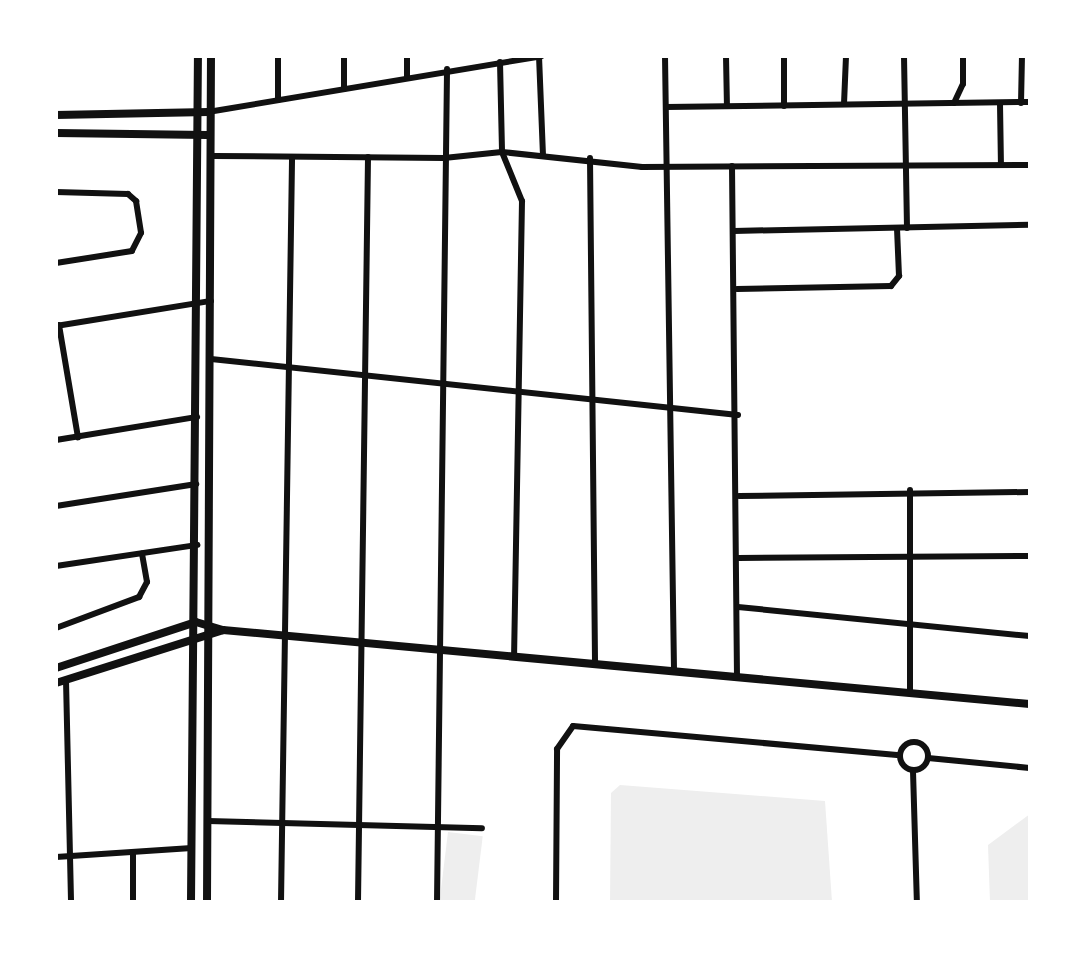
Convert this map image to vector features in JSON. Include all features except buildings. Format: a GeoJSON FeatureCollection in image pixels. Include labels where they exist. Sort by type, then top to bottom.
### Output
{"type":"FeatureCollection","features":[{"type":"Feature","properties":{"kind":"street"},"geometry":{"type":"LineString","coordinates":[[191,902],[202,135],[198,56]]}},
{"type":"Feature","properties":{"kind":"street"},"geometry":{"type":"LineString","coordinates":[[207,902],[214,156],[211,56]]}},
{"type":"Feature","properties":{"kind":"street"},"geometry":{"type":"LineString","coordinates":[[278,56],[278,100]]}},
{"type":"Feature","properties":{"kind":"street"},"geometry":{"type":"LineString","coordinates":[[344,56],[344,89]]}},
{"type":"Feature","properties":{"kind":"street"},"geometry":{"type":"LineString","coordinates":[[407,56],[407,77]]}},
{"type":"Feature","properties":{"kind":"street"},"geometry":{"type":"LineString","coordinates":[[466,66],[467,56]]}},
{"type":"Feature","properties":{"kind":"street"},"geometry":{"type":"LineString","coordinates":[[56,115],[202,113],[447,69],[540,56],[543,155]]}},
{"type":"Feature","properties":{"kind":"street"},"geometry":{"type":"LineString","coordinates":[[665,56],[674,669]]}},
{"type":"Feature","properties":{"kind":"street"},"geometry":{"type":"LineString","coordinates":[[726,56],[726,106]]}},
{"type":"Feature","properties":{"kind":"street"},"geometry":{"type":"LineString","coordinates":[[783,56],[784,106]]}},
{"type":"Feature","properties":{"kind":"street"},"geometry":{"type":"LineString","coordinates":[[845,56],[845,104]]}},
{"type":"Feature","properties":{"kind":"street"},"geometry":{"type":"LineString","coordinates":[[904,56],[907,228]]}},
{"type":"Feature","properties":{"kind":"street"},"geometry":{"type":"LineString","coordinates":[[954,103],[963,84],[963,56]]}},
{"type":"Feature","properties":{"kind":"street"},"geometry":{"type":"LineString","coordinates":[[1021,103],[1022,56]]}},
{"type":"Feature","properties":{"kind":"street"},"geometry":{"type":"LineString","coordinates":[[500,62],[502,152],[522,201],[514,653]]}},
{"type":"Feature","properties":{"kind":"street"},"geometry":{"type":"LineString","coordinates":[[437,902],[441,384],[447,69]]}},
{"type":"Feature","properties":{"kind":"street"},"geometry":{"type":"LineString","coordinates":[[666,107],[904,101],[1000,104],[1030,102]]}},
{"type":"Feature","properties":{"kind":"street"},"geometry":{"type":"LineString","coordinates":[[1000,104],[1001,165]]}},
{"type":"Feature","properties":{"kind":"street"},"geometry":{"type":"LineString","coordinates":[[56,133],[214,135]]}},
{"type":"Feature","properties":{"kind":"street"},"geometry":{"type":"LineString","coordinates":[[214,156],[444,158],[502,152],[666,167],[1030,165]]}},
{"type":"Feature","properties":{"kind":"street"},"geometry":{"type":"LineString","coordinates":[[281,902],[286,367],[292,157]]}},
{"type":"Feature","properties":{"kind":"street"},"geometry":{"type":"LineString","coordinates":[[358,902],[368,157]]}},
{"type":"Feature","properties":{"kind":"street"},"geometry":{"type":"LineString","coordinates":[[590,158],[595,662]]}},
{"type":"Feature","properties":{"kind":"street"},"geometry":{"type":"LineString","coordinates":[[732,166],[737,289],[737,676]]}},
{"type":"Feature","properties":{"kind":"street"},"geometry":{"type":"LineString","coordinates":[[56,192],[132,195],[141,233],[132,251],[56,263]]}},
{"type":"Feature","properties":{"kind":"street"},"geometry":{"type":"LineString","coordinates":[[734,230],[1030,225]]}},
{"type":"Feature","properties":{"kind":"street"},"geometry":{"type":"LineString","coordinates":[[737,289],[891,286],[900,276],[897,229]]}},
{"type":"Feature","properties":{"kind":"street"},"geometry":{"type":"LineString","coordinates":[[78,437],[57,326],[211,301]]}},
{"type":"Feature","properties":{"kind":"street"},"geometry":{"type":"LineString","coordinates":[[211,359],[363,378],[738,415]]}},
{"type":"Feature","properties":{"kind":"street"},"geometry":{"type":"LineString","coordinates":[[56,440],[197,417]]}},
{"type":"Feature","properties":{"kind":"street"},"geometry":{"type":"LineString","coordinates":[[56,506],[196,484]]}},
{"type":"Feature","properties":{"kind":"street"},"geometry":{"type":"LineString","coordinates":[[739,496],[910,490],[1030,492]]}},
{"type":"Feature","properties":{"kind":"street"},"geometry":{"type":"LineString","coordinates":[[910,490],[913,557],[910,692]]}},
{"type":"Feature","properties":{"kind":"street"},"geometry":{"type":"LineString","coordinates":[[56,566],[197,545]]}},
{"type":"Feature","properties":{"kind":"street"},"geometry":{"type":"LineString","coordinates":[[56,628],[135,601],[147,582],[142,552]]}},
{"type":"Feature","properties":{"kind":"street"},"geometry":{"type":"LineString","coordinates":[[738,558],[1030,556]]}},
{"type":"Feature","properties":{"kind":"street"},"geometry":{"type":"LineString","coordinates":[[738,607],[1030,636]]}},
{"type":"Feature","properties":{"kind":"street"},"geometry":{"type":"LineString","coordinates":[[56,668],[196,622],[209,622],[223,630]]}},
{"type":"Feature","properties":{"kind":"street"},"geometry":{"type":"LineString","coordinates":[[56,683],[196,636],[223,630],[514,653],[1030,705]]}},
{"type":"Feature","properties":{"kind":"street"},"geometry":{"type":"LineString","coordinates":[[66,680],[71,902]]}},
{"type":"Feature","properties":{"kind":"street"},"geometry":{"type":"LineString","coordinates":[[556,902],[557,749],[573,726],[900,755],[913,771],[917,902]]}},
{"type":"Feature","properties":{"kind":"street"},"geometry":{"type":"LineString","coordinates":[[900,755],[915,742],[928,758],[1030,768]]}},
{"type":"Feature","properties":{"kind":"street"},"geometry":{"type":"LineString","coordinates":[[913,771],[928,758]]}},
{"type":"Feature","properties":{"kind":"street"},"geometry":{"type":"LineString","coordinates":[[208,821],[281,825],[482,828]]}},
{"type":"Feature","properties":{"kind":"street"},"geometry":{"type":"LineString","coordinates":[[56,857],[192,848]]}},
{"type":"Feature","properties":{"kind":"street"},"geometry":{"type":"LineString","coordinates":[[133,852],[133,902]]}},
{"type":"Feature","properties":{"kind":"shaded area"},"geometry":{"type":"Polygon","coordinates":[[[620,785],[825,801],[832,902],[610,902],[611,793],[620,785]]]}},
{"type":"Feature","properties":{"kind":"shaded area"},"geometry":{"type":"Polygon","coordinates":[[[1030,814],[1030,902],[990,902],[988,845],[1030,814]]]}},
{"type":"Feature","properties":{"kind":"shaded area"},"geometry":{"type":"Polygon","coordinates":[[[448,832],[483,836],[475,902],[439,901],[448,832]]]}}]}
